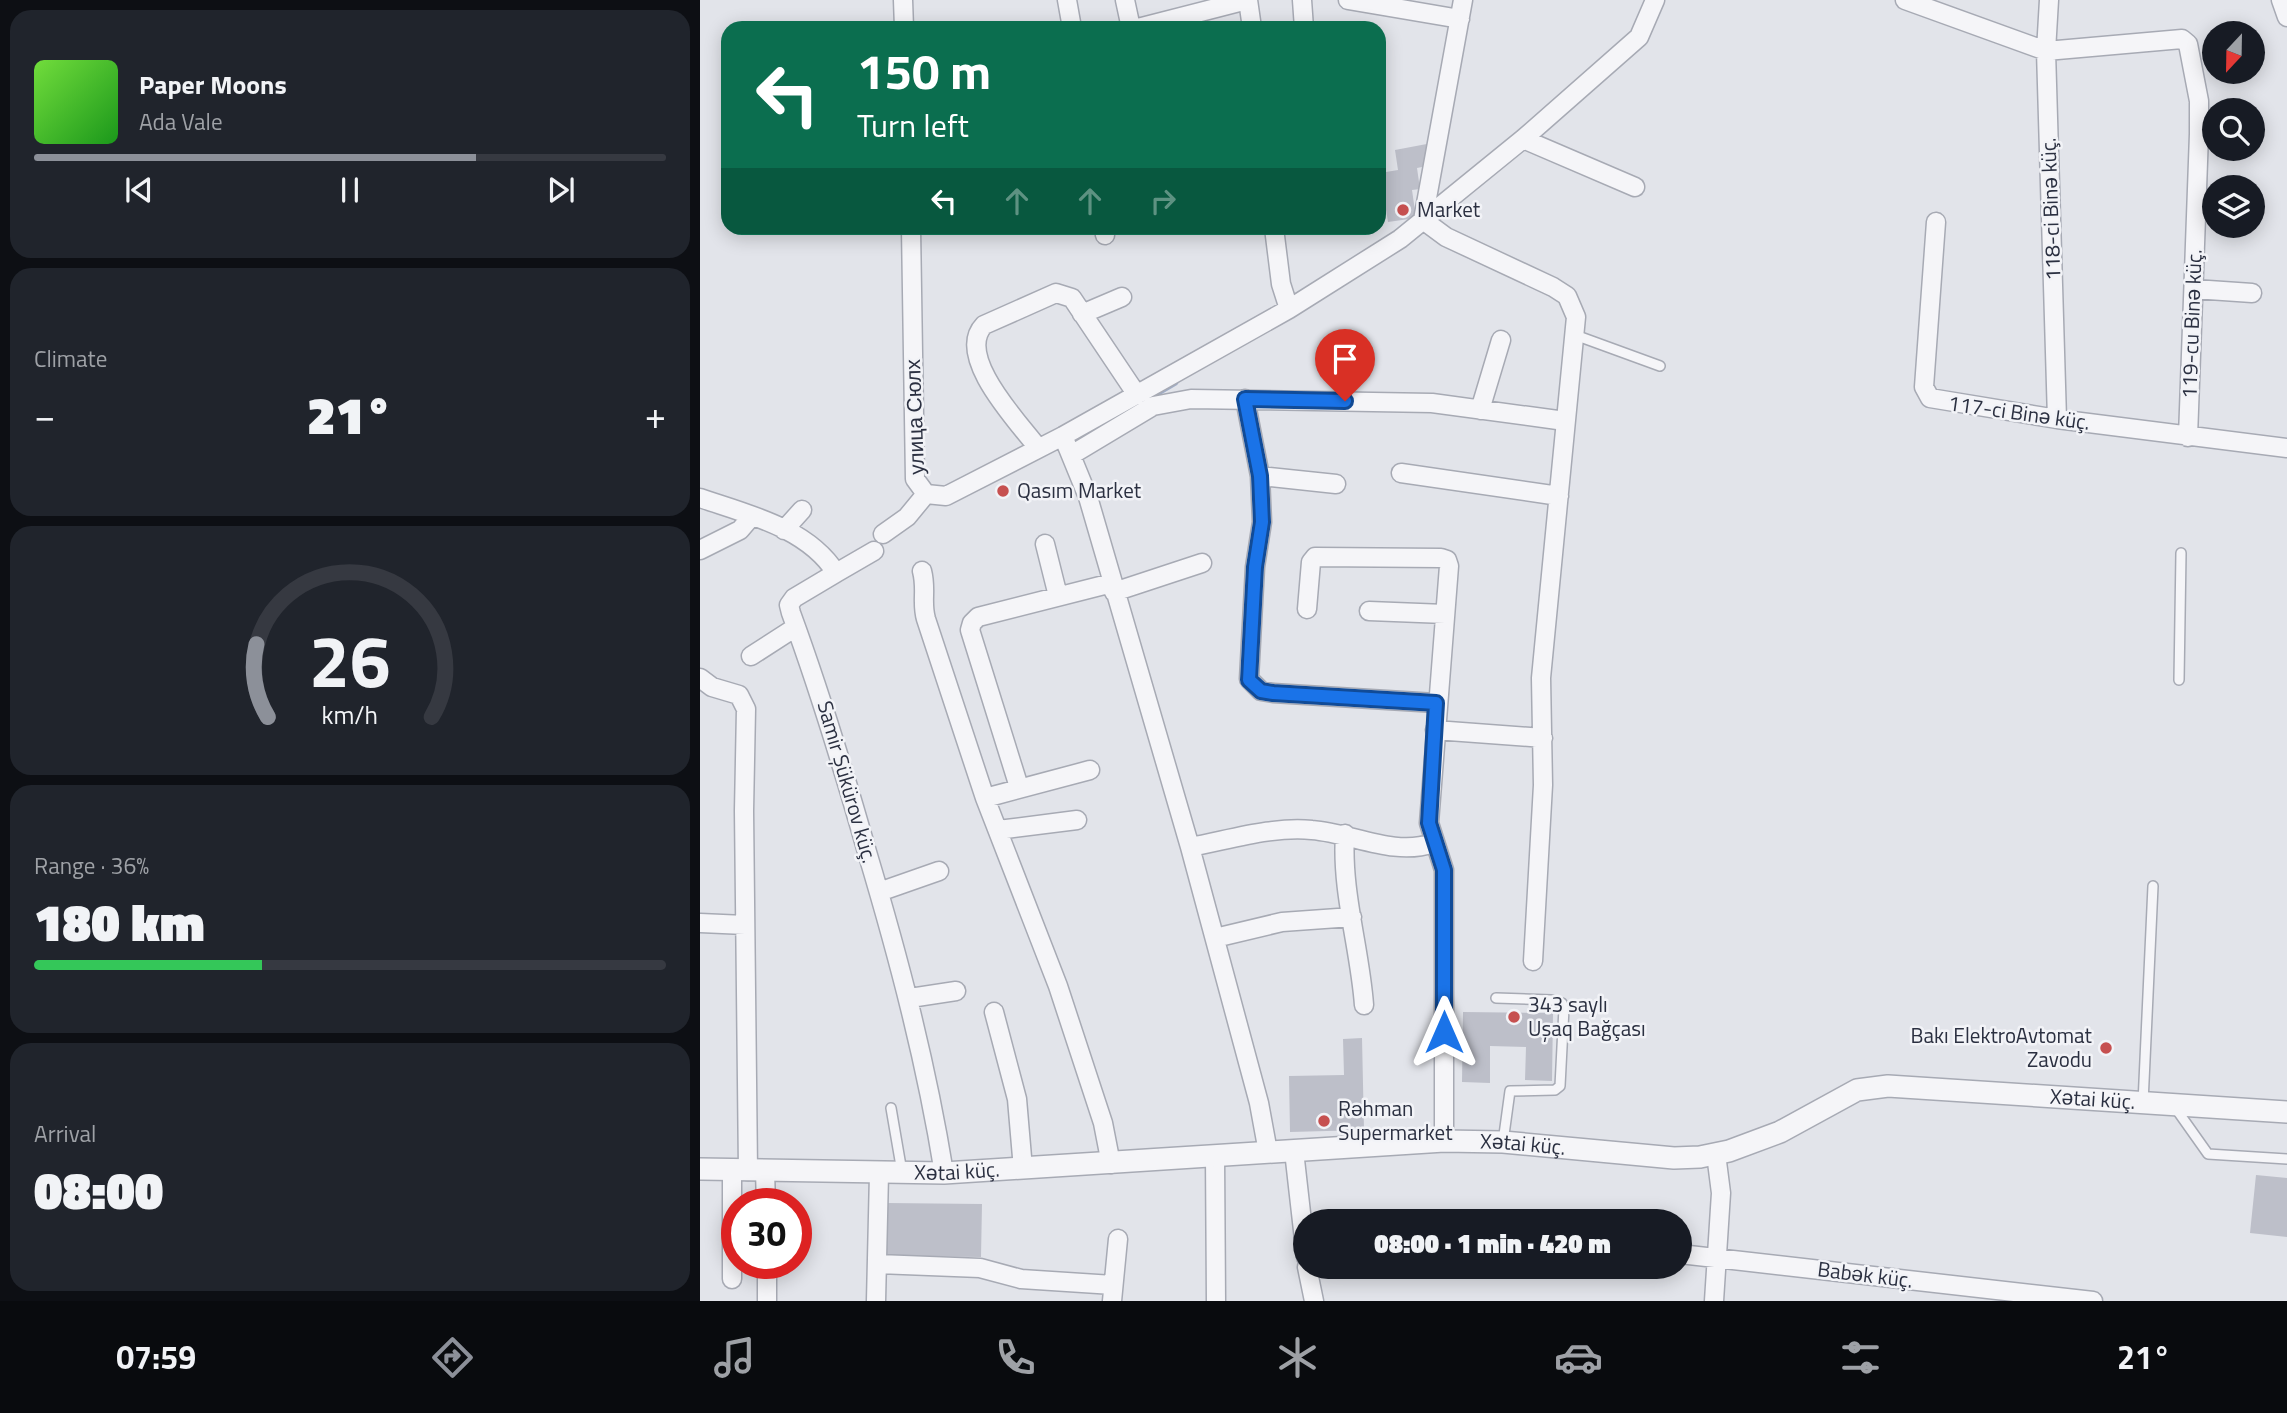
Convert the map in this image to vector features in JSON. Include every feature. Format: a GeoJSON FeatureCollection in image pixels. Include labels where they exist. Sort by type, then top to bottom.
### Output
{"type":"FeatureCollection","features":[{"type":"Feature","properties":{"kind":"street"},"geometry":{"type":"LineString","coordinates":[[903,0],[904,21]]}},
{"type":"Feature","properties":{"kind":"street"},"geometry":{"type":"LineString","coordinates":[[1067,0],[1071,21]]}},
{"type":"Feature","properties":{"kind":"street"},"geometry":{"type":"LineString","coordinates":[[1125,0],[1130,21]]}},
{"type":"Feature","properties":{"kind":"street"},"geometry":{"type":"LineString","coordinates":[[1166,21],[1248,0],[1251,21]]}},
{"type":"Feature","properties":{"kind":"street"},"geometry":{"type":"LineString","coordinates":[[1302,0],[1304,21]]}},
{"type":"Feature","properties":{"kind":"street"},"geometry":{"type":"LineString","coordinates":[[1348,0],[1460,19]]}},
{"type":"Feature","properties":{"kind":"street"},"geometry":{"type":"LineString","coordinates":[[1463,0],[1423,220],[1446,237],[1567,296],[1576,317],[1541,678],[1543,738],[1533,961]]}},
{"type":"Feature","properties":{"kind":"street","name":"улица Сюлх"},"geometry":{"type":"LineString","coordinates":[[911,235],[915,478],[926,495],[946,496],[1063,436],[1289,309],[1400,239],[1523,139],[1639,37],[1655,0]]}},
{"type":"Feature","properties":{"kind":"street","name":"119-cu Binə küç."},"geometry":{"type":"LineString","coordinates":[[1905,0],[2046,51],[2182,39],[2188,44],[2199,101],[2188,437]]}},
{"type":"Feature","properties":{"kind":"street","name":"118-ci Binə küç."},"geometry":{"type":"LineString","coordinates":[[2049,0],[2046,51],[2057,419]]}},
{"type":"Feature","properties":{"kind":"street"},"geometry":{"type":"LineString","coordinates":[[2281,0],[2287,17]]}},
{"type":"Feature","properties":{"kind":"street"},"geometry":{"type":"LineString","coordinates":[[1523,139],[1635,187]]}},
{"type":"Feature","properties":{"kind":"street","name":"117-ci Binə küç."},"geometry":{"type":"LineString","coordinates":[[1936,222],[1925,394],[1938,401],[2057,419],[2287,448]]}},
{"type":"Feature","properties":{"kind":"street"},"geometry":{"type":"LineString","coordinates":[[1275,235],[1281,284],[1289,309]]}},
{"type":"Feature","properties":{"kind":"street"},"geometry":{"type":"LineString","coordinates":[[2194,289],[2252,293]]}},
{"type":"Feature","properties":{"kind":"street"},"geometry":{"type":"LineString","coordinates":[[1038,448],[985,377],[979,359],[980,329],[1056,293],[1072,298],[1137,395]]}},
{"type":"Feature","properties":{"kind":"street"},"geometry":{"type":"LineString","coordinates":[[1082,314],[1122,297]]}},
{"type":"Feature","properties":{"kind":"street"},"geometry":{"type":"LineString","coordinates":[[1480,410],[1501,340]]}},
{"type":"Feature","properties":{"kind":"street"},"geometry":{"type":"LineString","coordinates":[[1073,454],[1153,406],[1168,401],[1245,399],[1397,402],[1565,421]]}},
{"type":"Feature","properties":{"kind":"street"},"geometry":{"type":"LineString","coordinates":[[1245,399],[1260,476],[1262,531],[1255,567],[1248,670],[1253,686],[1273,693],[1436,703]]}},
{"type":"Feature","properties":{"kind":"street"},"geometry":{"type":"LineString","coordinates":[[1063,436],[1073,454],[1190,847],[1268,1152]]}},
{"type":"Feature","properties":{"kind":"street"},"geometry":{"type":"LineString","coordinates":[[1401,473],[1559,496]]}},
{"type":"Feature","properties":{"kind":"street"},"geometry":{"type":"LineString","coordinates":[[1260,476],[1336,484]]}},
{"type":"Feature","properties":{"kind":"street"},"geometry":{"type":"LineString","coordinates":[[884,534],[907,517],[926,495]]}},
{"type":"Feature","properties":{"kind":"street"},"geometry":{"type":"LineString","coordinates":[[700,498],[784,530],[818,549],[836,573],[874,551]]}},
{"type":"Feature","properties":{"kind":"street"},"geometry":{"type":"LineString","coordinates":[[784,530],[802,510]]}},
{"type":"Feature","properties":{"kind":"street"},"geometry":{"type":"LineString","coordinates":[[700,550],[740,530],[752,516]]}},
{"type":"Feature","properties":{"kind":"street"},"geometry":{"type":"LineString","coordinates":[[1045,544],[1058,596]]}},
{"type":"Feature","properties":{"kind":"street"},"geometry":{"type":"LineString","coordinates":[[1307,608],[1311,562],[1315,557],[1441,558],[1449,566],[1436,703],[1429,823],[1433,843],[1444,870],[1444,1141]]}},
{"type":"Feature","properties":{"kind":"street"},"geometry":{"type":"LineString","coordinates":[[1019,787],[970,630],[978,617],[1058,596],[1113,588],[1202,563]]}},
{"type":"Feature","properties":{"kind":"street"},"geometry":{"type":"LineString","coordinates":[[922,571],[927,587],[923,608],[985,798],[1058,986],[1103,1123],[1111,1164]]}},
{"type":"Feature","properties":{"kind":"street","name":"Samir Şükürov küç."},"geometry":{"type":"LineString","coordinates":[[836,573],[794,598],[789,605],[823,699],[910,998],[930,1083],[944,1173]]}},
{"type":"Feature","properties":{"kind":"street"},"geometry":{"type":"LineString","coordinates":[[1368,611],[1445,614]]}},
{"type":"Feature","properties":{"kind":"street"},"geometry":{"type":"LineString","coordinates":[[751,656],[796,628]]}},
{"type":"Feature","properties":{"kind":"street"},"geometry":{"type":"LineString","coordinates":[[700,677],[712,687],[738,695],[746,709],[744,925],[748,1171],[745,1188]]}},
{"type":"Feature","properties":{"kind":"street"},"geometry":{"type":"LineString","coordinates":[[1435,730],[1543,738]]}},
{"type":"Feature","properties":{"kind":"street"},"geometry":{"type":"LineString","coordinates":[[985,798],[1090,770]]}},
{"type":"Feature","properties":{"kind":"street"},"geometry":{"type":"LineString","coordinates":[[998,830],[1077,820]]}},
{"type":"Feature","properties":{"kind":"street"},"geometry":{"type":"LineString","coordinates":[[1190,847],[1289,829],[1345,834],[1397,848],[1413,849],[1433,843]]}},
{"type":"Feature","properties":{"kind":"street"},"geometry":{"type":"LineString","coordinates":[[1345,834],[1352,917],[1361,960],[1364,1005]]}},
{"type":"Feature","properties":{"kind":"street"},"geometry":{"type":"LineString","coordinates":[[879,892],[939,871]]}},
{"type":"Feature","properties":{"kind":"street"},"geometry":{"type":"LineString","coordinates":[[1215,937],[1282,922],[1352,917]]}},
{"type":"Feature","properties":{"kind":"street"},"geometry":{"type":"LineString","coordinates":[[700,923],[744,925]]}},
{"type":"Feature","properties":{"kind":"street"},"geometry":{"type":"LineString","coordinates":[[910,998],[956,991]]}},
{"type":"Feature","properties":{"kind":"street"},"geometry":{"type":"LineString","coordinates":[[994,1012],[1017,1099],[1023,1169]]}},
{"type":"Feature","properties":{"kind":"street","name":"Xətai küç."},"geometry":{"type":"LineString","coordinates":[[700,1169],[944,1173],[1444,1141],[1503,1142],[1687,1158],[1716,1154],[1780,1132],[1857,1090],[1874,1087],[2287,1112]]}},
{"type":"Feature","properties":{"kind":"street"},"geometry":{"type":"LineString","coordinates":[[1294,1151],[1301,1209]]}},
{"type":"Feature","properties":{"kind":"street"},"geometry":{"type":"LineString","coordinates":[[1714,1301],[1721,1193],[1716,1154]]}},
{"type":"Feature","properties":{"kind":"street"},"geometry":{"type":"LineString","coordinates":[[1214,1157],[1216,1301]]}},
{"type":"Feature","properties":{"kind":"street"},"geometry":{"type":"LineString","coordinates":[[748,1171],[757,1188]]}},
{"type":"Feature","properties":{"kind":"street"},"geometry":{"type":"LineString","coordinates":[[876,1301],[879,1174]]}},
{"type":"Feature","properties":{"kind":"street"},"geometry":{"type":"LineString","coordinates":[[878,1264],[980,1268],[1021,1279],[1113,1293],[1118,1239]]}},
{"type":"Feature","properties":{"kind":"street","name":"Babək küç."},"geometry":{"type":"LineString","coordinates":[[1692,1255],[2092,1301]]}},
{"type":"Feature","properties":{"kind":"street"},"geometry":{"type":"LineString","coordinates":[[767,1279],[767,1301]]}},
{"type":"Feature","properties":{"kind":"street"},"geometry":{"type":"LineString","coordinates":[[1309,1279],[1314,1301]]}},
{"type":"Feature","properties":{"kind":"lane"},"geometry":{"type":"LineString","coordinates":[[1575,335],[1660,366]]}},
{"type":"Feature","properties":{"kind":"lane"},"geometry":{"type":"LineString","coordinates":[[2179,680],[2181,553]]}},
{"type":"Feature","properties":{"kind":"lane"},"geometry":{"type":"LineString","coordinates":[[2143,1102],[2153,886]]}},
{"type":"Feature","properties":{"kind":"lane"},"geometry":{"type":"LineString","coordinates":[[1496,998],[1551,1000],[1562,1003],[1564,1008],[1560,1086],[1555,1090],[1510,1091],[1503,1142]]}},
{"type":"Feature","properties":{"kind":"lane"},"geometry":{"type":"LineString","coordinates":[[2173,1104],[2208,1154],[2287,1159]]}},
{"type":"Feature","properties":{"kind":"lane"},"geometry":{"type":"LineString","coordinates":[[891,1108],[902,1174]]}},
{"type":"Feature","properties":{"kind":"building"},"geometry":{"type":"Polygon","coordinates":[[[1432,143],[1427,166],[1417,168],[1420,189],[1412,190],[1416,218],[1388,222],[1386,172],[1398,170],[1395,150],[1432,143]]]}},
{"type":"Feature","properties":{"kind":"building"},"geometry":{"type":"Polygon","coordinates":[[[1463,1012],[1553,1013],[1552,1081],[1525,1080],[1526,1047],[1490,1046],[1490,1083],[1462,1082],[1463,1012]]]}},
{"type":"Feature","properties":{"kind":"building"},"geometry":{"type":"Polygon","coordinates":[[[1362,1038],[1364,1130],[1290,1132],[1289,1076],[1344,1075],[1343,1039],[1362,1038]]]}},
{"type":"Feature","properties":{"kind":"building"},"geometry":{"type":"Polygon","coordinates":[[[2256,1175],[2287,1178],[2287,1237],[2250,1233],[2256,1175]]]}},
{"type":"Feature","properties":{"kind":"building"},"geometry":{"type":"Polygon","coordinates":[[[887,1203],[982,1204],[981,1257],[886,1256],[887,1203]]]}},
{"type":"Feature","properties":{"kind":"waterway"},"geometry":{"type":"LineString","coordinates":[[1147,400],[1176,383]]}},
{"type":"Feature","properties":{"kind":"place","name":"Market"},"geometry":{"type":"Point","coordinates":[1403,210]}},
{"type":"Feature","properties":{"kind":"place","name":"Qasım Market"},"geometry":{"type":"Point","coordinates":[1003,491]}},
{"type":"Feature","properties":{"kind":"place","name":"343 saylı Uşaq Bağçası"},"geometry":{"type":"Point","coordinates":[1514,1017]}},
{"type":"Feature","properties":{"kind":"place","name":"Bakı ElektroAvtomat Zavodu"},"geometry":{"type":"Point","coordinates":[2106,1048]}},
{"type":"Feature","properties":{"kind":"place","name":"Rəhman Supermarket"},"geometry":{"type":"Point","coordinates":[1324,1121]}},
{"type":"Feature","properties":{"kind":"route"},"geometry":{"type":"LineString","coordinates":[[1345,401],[1245,399],[1260,476],[1262,522],[1255,567],[1249,680],[1261,691],[1273,693],[1436,703],[1429,823],[1430,834],[1444,870],[1444,1032]]}}]}
